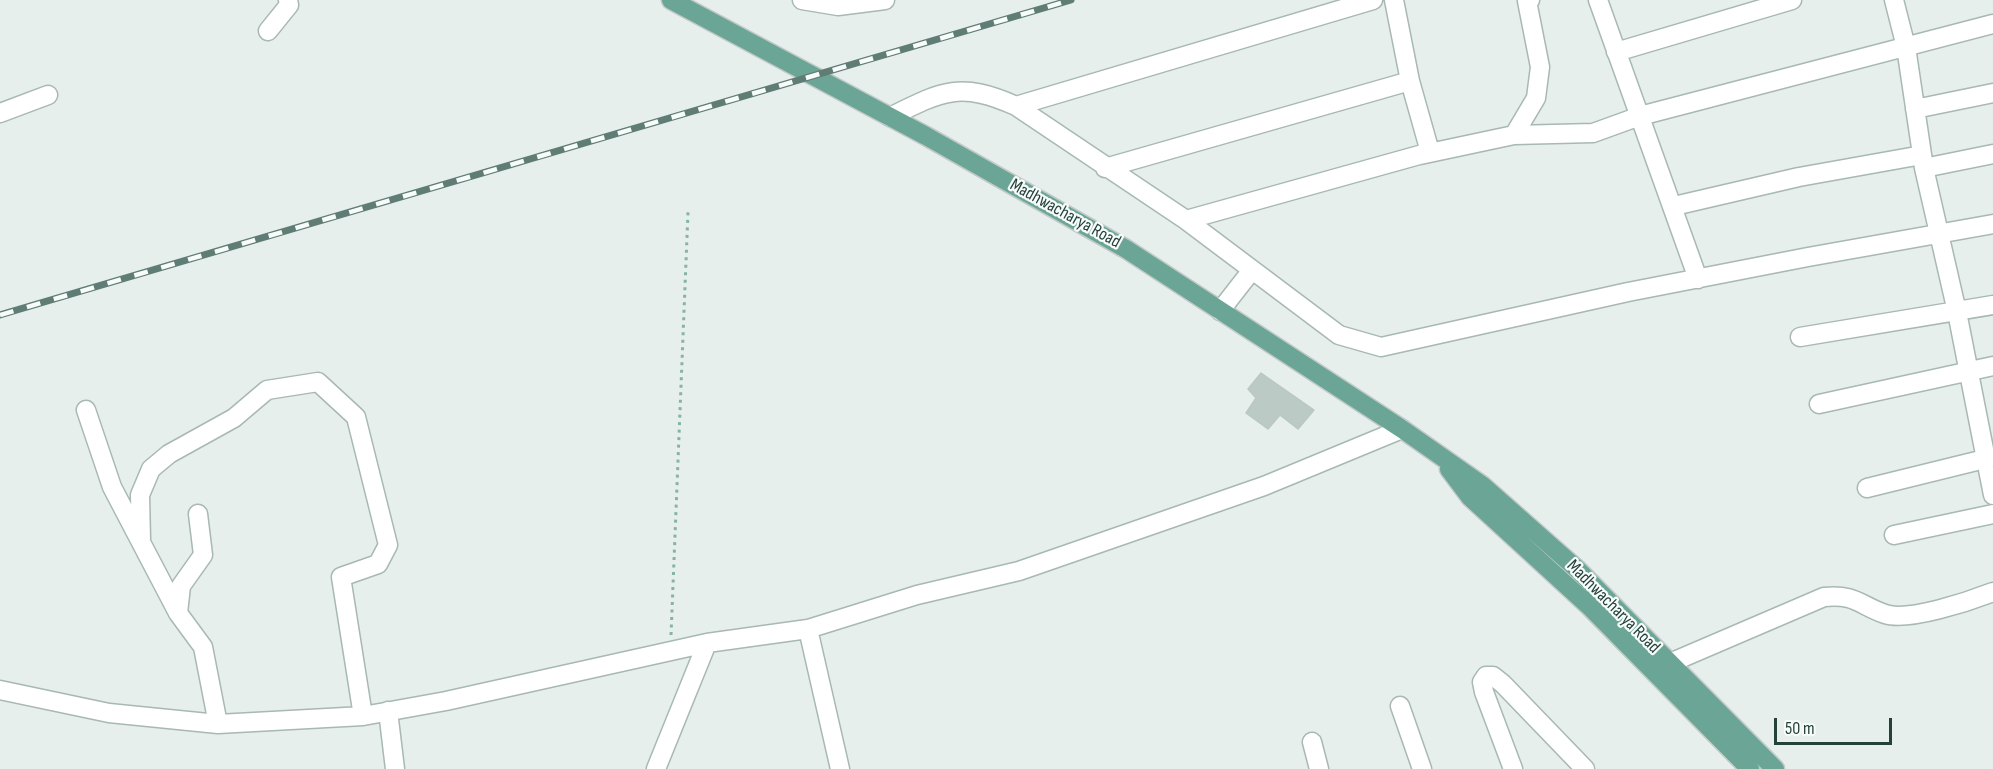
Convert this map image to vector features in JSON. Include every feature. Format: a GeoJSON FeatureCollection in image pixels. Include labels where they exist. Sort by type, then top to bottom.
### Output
{"type":"FeatureCollection","features":[{"type":"Feature","properties":{"kind":"main road","name":"Madhwacharya Road"},"geometry":{"type":"LineString","coordinates":[[671,0],[890,117],[1126,249],[1402,429],[1482,485],[1577,569],[1775,769]]}},
{"type":"Feature","properties":{"kind":"main road","name":"Madhwacharya Road"},"geometry":{"type":"LineString","coordinates":[[1441,458],[1470,497],[1589,606],[1750,769]]}},
{"type":"Feature","properties":{"kind":"street"},"geometry":{"type":"LineString","coordinates":[[268,31],[289,5],[288,0]]}},
{"type":"Feature","properties":{"kind":"street"},"geometry":{"type":"LineString","coordinates":[[802,0],[838,6],[885,0]]}},
{"type":"Feature","properties":{"kind":"street"},"geometry":{"type":"LineString","coordinates":[[1016,106],[1373,0]]}},
{"type":"Feature","properties":{"kind":"street"},"geometry":{"type":"LineString","coordinates":[[1186,220],[1430,152],[1410,81],[1394,0]]}},
{"type":"Feature","properties":{"kind":"street"},"geometry":{"type":"LineString","coordinates":[[1514,135],[1536,98],[1540,67],[1527,1],[1530,0]]}},
{"type":"Feature","properties":{"kind":"street"},"geometry":{"type":"LineString","coordinates":[[1598,0],[1674,206],[1698,279]]}},
{"type":"Feature","properties":{"kind":"street"},"geometry":{"type":"LineString","coordinates":[[1616,52],[1792,0]]}},
{"type":"Feature","properties":{"kind":"street"},"geometry":{"type":"LineString","coordinates":[[1894,0],[1906,47],[1923,161],[1989,458],[1993,495]]}},
{"type":"Feature","properties":{"kind":"street"},"geometry":{"type":"LineString","coordinates":[[1420,155],[1514,135],[1593,133],[1640,116],[1993,24]]}},
{"type":"Feature","properties":{"kind":"street"},"geometry":{"type":"LineString","coordinates":[[1105,168],[1410,81]]}},
{"type":"Feature","properties":{"kind":"street"},"geometry":{"type":"LineString","coordinates":[[890,117],[924,100],[957,90],[987,93],[1016,106],[1105,168],[1186,220],[1338,335],[1381,347],[1698,279],[1993,224]]}},
{"type":"Feature","properties":{"kind":"street"},"geometry":{"type":"LineString","coordinates":[[1915,109],[1993,93]]}},
{"type":"Feature","properties":{"kind":"street"},"geometry":{"type":"LineString","coordinates":[[0,113],[48,95]]}},
{"type":"Feature","properties":{"kind":"street"},"geometry":{"type":"LineString","coordinates":[[1674,206],[1799,177],[1993,154]]}},
{"type":"Feature","properties":{"kind":"street"},"geometry":{"type":"LineString","coordinates":[[1220,311],[1252,270]]}},
{"type":"Feature","properties":{"kind":"street"},"geometry":{"type":"LineString","coordinates":[[1800,337],[1993,305]]}},
{"type":"Feature","properties":{"kind":"street"},"geometry":{"type":"LineString","coordinates":[[1819,404],[1993,366]]}},
{"type":"Feature","properties":{"kind":"street"},"geometry":{"type":"LineString","coordinates":[[141,540],[140,495],[151,469],[169,453],[234,418],[267,390],[318,382],[356,417],[388,545],[378,564],[341,577],[363,716]]}},
{"type":"Feature","properties":{"kind":"street"},"geometry":{"type":"LineString","coordinates":[[86,410],[112,488],[178,613],[202,647],[218,724]]}},
{"type":"Feature","properties":{"kind":"street"},"geometry":{"type":"LineString","coordinates":[[0,690],[109,713],[218,724],[363,716],[446,701],[707,643],[808,629],[917,595],[1019,571],[1264,486],[1402,429]]}},
{"type":"Feature","properties":{"kind":"street"},"geometry":{"type":"LineString","coordinates":[[1868,488],[1989,458]]}},
{"type":"Feature","properties":{"kind":"street"},"geometry":{"type":"LineString","coordinates":[[178,613],[181,586],[203,555],[198,514]]}},
{"type":"Feature","properties":{"kind":"street"},"geometry":{"type":"LineString","coordinates":[[1894,535],[1993,514]]}},
{"type":"Feature","properties":{"kind":"street"},"geometry":{"type":"LineString","coordinates":[[1670,663],[1824,597],[1842,595],[1860,600],[1886,615],[1915,614],[1993,592]]}},
{"type":"Feature","properties":{"kind":"street"},"geometry":{"type":"LineString","coordinates":[[808,629],[840,769]]}},
{"type":"Feature","properties":{"kind":"street"},"geometry":{"type":"LineString","coordinates":[[656,769],[707,643]]}},
{"type":"Feature","properties":{"kind":"street"},"geometry":{"type":"LineString","coordinates":[[1513,769],[1484,692],[1482,682],[1486,676],[1493,676],[1503,684],[1585,769]]}},
{"type":"Feature","properties":{"kind":"street"},"geometry":{"type":"LineString","coordinates":[[1400,706],[1422,769]]}},
{"type":"Feature","properties":{"kind":"street"},"geometry":{"type":"LineString","coordinates":[[388,711],[395,769]]}},
{"type":"Feature","properties":{"kind":"street"},"geometry":{"type":"LineString","coordinates":[[1312,742],[1319,769]]}},
{"type":"Feature","properties":{"kind":"path"},"geometry":{"type":"LineString","coordinates":[[671,651],[688,212]]}},
{"type":"Feature","properties":{"kind":"building"},"geometry":{"type":"Polygon","coordinates":[[[1261,373],[1314,410],[1298,429],[1280,415],[1268,429],[1246,413],[1256,398],[1248,389],[1261,373]]]}},
{"type":"Feature","properties":{"kind":"railway"},"geometry":{"type":"LineString","coordinates":[[0,315],[1071,0]]}}]}
